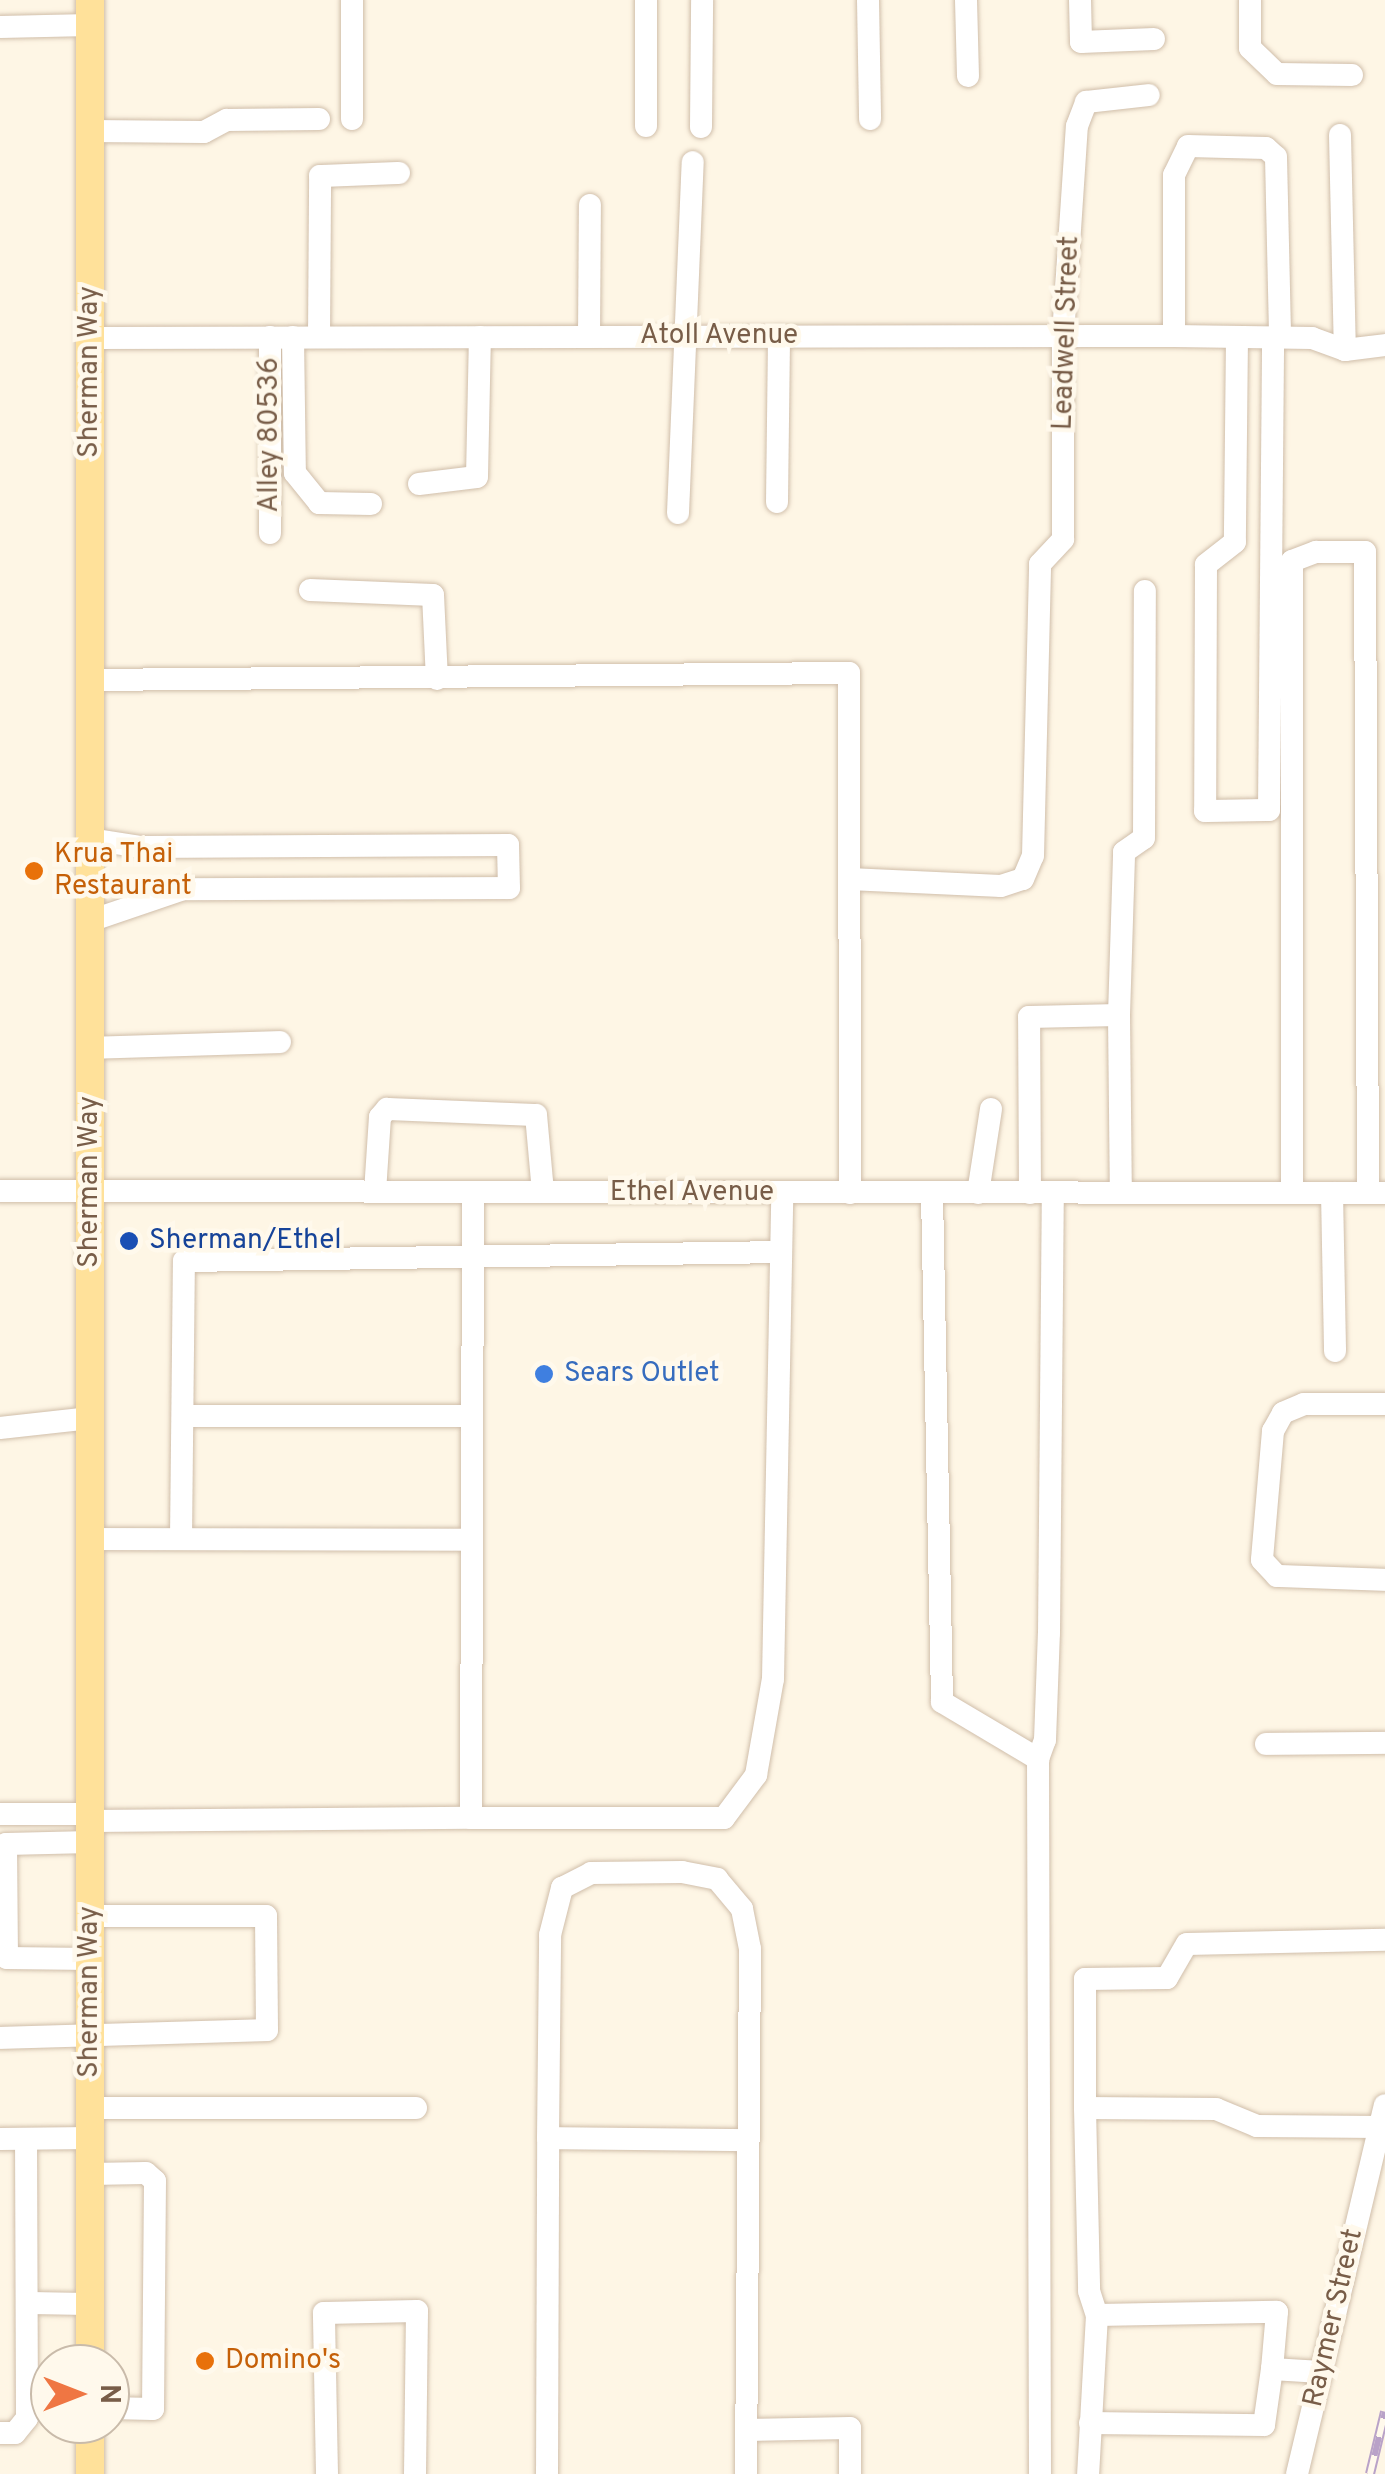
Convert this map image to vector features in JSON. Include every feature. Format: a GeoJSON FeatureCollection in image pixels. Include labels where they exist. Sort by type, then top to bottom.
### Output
{"type":"FeatureCollection","features":[{"type":"Feature","properties":{"kind":"main road","name":"Sherman Way"},"geometry":{"type":"LineString","coordinates":[[90,13],[90,2344]]}},
{"type":"Feature","properties":{"kind":"main road"},"geometry":{"type":"LineString","coordinates":[[90,2444],[90,2474]]}},
{"type":"Feature","properties":{"kind":"street"},"geometry":{"type":"LineString","coordinates":[[352,0],[352,120]]}},
{"type":"Feature","properties":{"kind":"street"},"geometry":{"type":"LineString","coordinates":[[646,0],[646,126]]}},
{"type":"Feature","properties":{"kind":"street"},"geometry":{"type":"LineString","coordinates":[[701,127],[702,0]]}},
{"type":"Feature","properties":{"kind":"street"},"geometry":{"type":"LineString","coordinates":[[868,0],[870,119]]}},
{"type":"Feature","properties":{"kind":"street"},"geometry":{"type":"LineString","coordinates":[[966,0],[968,76]]}},
{"type":"Feature","properties":{"kind":"street"},"geometry":{"type":"LineString","coordinates":[[1080,0],[1081,42],[1154,39]]}},
{"type":"Feature","properties":{"kind":"street"},"geometry":{"type":"LineString","coordinates":[[1250,0],[1250,48],[1277,74],[1352,75]]}},
{"type":"Feature","properties":{"kind":"street"},"geometry":{"type":"LineString","coordinates":[[0,27],[90,13]]}},
{"type":"Feature","properties":{"kind":"street","name":"Leadwell Street"},"geometry":{"type":"LineString","coordinates":[[849,879],[1001,886],[1022,879],[1033,856],[1040,564],[1063,539],[1063,335],[1077,126],[1086,102],[1149,96]]}},
{"type":"Feature","properties":{"kind":"street"},"geometry":{"type":"LineString","coordinates":[[90,131],[204,132],[227,120],[319,119]]}},
{"type":"Feature","properties":{"kind":"street"},"geometry":{"type":"LineString","coordinates":[[1340,134],[1345,350],[1385,345]]}},
{"type":"Feature","properties":{"kind":"street"},"geometry":{"type":"LineString","coordinates":[[1174,336],[1174,175],[1188,146],[1266,148],[1276,158],[1276,337],[1270,805],[1264,812],[1205,812],[1206,565],[1235,542],[1236,337]]}},
{"type":"Feature","properties":{"kind":"street"},"geometry":{"type":"LineString","coordinates":[[678,512],[693,162]]}},
{"type":"Feature","properties":{"kind":"street"},"geometry":{"type":"LineString","coordinates":[[319,337],[320,176],[400,172]]}},
{"type":"Feature","properties":{"kind":"street"},"geometry":{"type":"LineString","coordinates":[[589,337],[590,205]]}},
{"type":"Feature","properties":{"kind":"street"},"geometry":{"type":"LineString","coordinates":[[777,502],[778,336]]}},
{"type":"Feature","properties":{"kind":"street","name":"Atoll Avenue"},"geometry":{"type":"LineString","coordinates":[[90,338],[1174,336],[1312,338],[1345,350]]}},
{"type":"Feature","properties":{"kind":"street"},"geometry":{"type":"LineString","coordinates":[[282,337],[295,473],[319,503],[371,504]]}},
{"type":"Feature","properties":{"kind":"street","name":"Alley 80536"},"geometry":{"type":"LineString","coordinates":[[270,533],[282,337]]}},
{"type":"Feature","properties":{"kind":"street"},"geometry":{"type":"LineString","coordinates":[[420,484],[477,476],[480,337]]}},
{"type":"Feature","properties":{"kind":"street"},"geometry":{"type":"LineString","coordinates":[[1292,1193],[1292,561],[1316,552],[1364,552],[1376,1193]]}},
{"type":"Feature","properties":{"kind":"street"},"geometry":{"type":"LineString","coordinates":[[310,590],[434,595],[436,679]]}},
{"type":"Feature","properties":{"kind":"street"},"geometry":{"type":"LineString","coordinates":[[1121,1193],[1119,1016],[1124,852],[1144,838],[1145,591]]}},
{"type":"Feature","properties":{"kind":"street"},"geometry":{"type":"LineString","coordinates":[[90,680],[848,672],[850,1193]]}},
{"type":"Feature","properties":{"kind":"street"},"geometry":{"type":"LineString","coordinates":[[90,839],[141,848],[508,845],[509,888],[184,889],[90,921]]}},
{"type":"Feature","properties":{"kind":"street"},"geometry":{"type":"LineString","coordinates":[[1040,2474],[1038,1759],[1046,1740],[1049,1633],[1041,1193],[1029,1017],[1119,1016]]}},
{"type":"Feature","properties":{"kind":"street"},"geometry":{"type":"LineString","coordinates":[[90,1048],[280,1042]]}},
{"type":"Feature","properties":{"kind":"street"},"geometry":{"type":"LineString","coordinates":[[375,1192],[380,1117],[387,1109],[536,1115],[543,1192]]}},
{"type":"Feature","properties":{"kind":"street"},"geometry":{"type":"LineString","coordinates":[[978,1193],[991,1109]]}},
{"type":"Feature","properties":{"kind":"street","name":"Ethel Avenue"},"geometry":{"type":"LineString","coordinates":[[0,1192],[1376,1193]]}},
{"type":"Feature","properties":{"kind":"street"},"geometry":{"type":"LineString","coordinates":[[471,1818],[473,1192]]}},
{"type":"Feature","properties":{"kind":"street"},"geometry":{"type":"LineString","coordinates":[[0,1814],[91,1826],[471,1818],[724,1818],[756,1776],[773,1678],[782,1193]]}},
{"type":"Feature","properties":{"kind":"street"},"geometry":{"type":"LineString","coordinates":[[932,1193],[942,1702],[1038,1759]]}},
{"type":"Feature","properties":{"kind":"street"},"geometry":{"type":"LineString","coordinates":[[1332,1193],[1335,1350]]}},
{"type":"Feature","properties":{"kind":"street"},"geometry":{"type":"LineString","coordinates":[[181,1540],[184,1260],[782,1252]]}},
{"type":"Feature","properties":{"kind":"street"},"geometry":{"type":"LineString","coordinates":[[1385,1404],[1304,1404],[1283,1413],[1274,1431],[1262,1560],[1277,1576],[1385,1580]]}},
{"type":"Feature","properties":{"kind":"street"},"geometry":{"type":"LineString","coordinates":[[182,1416],[472,1416]]}},
{"type":"Feature","properties":{"kind":"street"},"geometry":{"type":"LineString","coordinates":[[0,1428],[90,1418]]}},
{"type":"Feature","properties":{"kind":"street"},"geometry":{"type":"LineString","coordinates":[[90,1540],[472,1540]]}},
{"type":"Feature","properties":{"kind":"street"},"geometry":{"type":"LineString","coordinates":[[1266,1744],[1385,1743]]}},
{"type":"Feature","properties":{"kind":"street"},"geometry":{"type":"LineString","coordinates":[[90,1959],[7,1958],[3,1844],[91,1826]]}},
{"type":"Feature","properties":{"kind":"street"},"geometry":{"type":"LineString","coordinates":[[548,2474],[550,1935],[562,1888],[590,1873],[682,1872],[728,1888],[748,1933],[744,2140],[746,2474]]}},
{"type":"Feature","properties":{"kind":"street"},"geometry":{"type":"LineString","coordinates":[[0,2038],[267,2030],[266,1916],[90,1916]]}},
{"type":"Feature","properties":{"kind":"street"},"geometry":{"type":"LineString","coordinates":[[1088,2474],[1096,2315],[1089,2291],[1086,1979],[1167,1978],[1187,1944],[1385,1940]]}},
{"type":"Feature","properties":{"kind":"street"},"geometry":{"type":"LineString","coordinates":[[90,2108],[416,2108]]}},
{"type":"Feature","properties":{"kind":"street"},"geometry":{"type":"LineString","coordinates":[[1085,2108],[1216,2109],[1256,2126],[1382,2116]]}},
{"type":"Feature","properties":{"kind":"street","name":"Raymer Street"},"geometry":{"type":"LineString","coordinates":[[1297,2474],[1382,2116]]}},
{"type":"Feature","properties":{"kind":"street"},"geometry":{"type":"LineString","coordinates":[[0,2139],[90,2138]]}},
{"type":"Feature","properties":{"kind":"street"},"geometry":{"type":"LineString","coordinates":[[548,2138],[744,2140]]}},
{"type":"Feature","properties":{"kind":"street"},"geometry":{"type":"LineString","coordinates":[[0,2433],[15,2433],[27,2418],[26,2139]]}},
{"type":"Feature","properties":{"kind":"street"},"geometry":{"type":"LineString","coordinates":[[90,2174],[146,2173],[156,2181],[153,2409],[130,2408]]}},
{"type":"Feature","properties":{"kind":"street"},"geometry":{"type":"LineString","coordinates":[[28,2303],[90,2304]]}},
{"type":"Feature","properties":{"kind":"street"},"geometry":{"type":"LineString","coordinates":[[327,2474],[324,2313],[416,2311],[415,2474]]}},
{"type":"Feature","properties":{"kind":"street"},"geometry":{"type":"LineString","coordinates":[[1090,2422],[1264,2425],[1277,2312],[1096,2315]]}},
{"type":"Feature","properties":{"kind":"street"},"geometry":{"type":"LineString","coordinates":[[1272,2368],[1321,2372]]}},
{"type":"Feature","properties":{"kind":"street"},"geometry":{"type":"LineString","coordinates":[[746,2430],[850,2428],[850,2474]]}},
{"type":"Feature","properties":{"kind":"railway"},"geometry":{"type":"LineString","coordinates":[[1370,2474],[1385,2412]]}},
{"type":"Feature","properties":{"kind":"place","name":"Krua Thai Restaurant"},"geometry":{"type":"Point","coordinates":[34,871]}},
{"type":"Feature","properties":{"kind":"place","name":"Sherman/Ethel"},"geometry":{"type":"Point","coordinates":[129,1241]}},
{"type":"Feature","properties":{"kind":"place","name":"Sears Outlet"},"geometry":{"type":"Point","coordinates":[544,1374]}},
{"type":"Feature","properties":{"kind":"place","name":"Domino's"},"geometry":{"type":"Point","coordinates":[205,2361]}}]}
